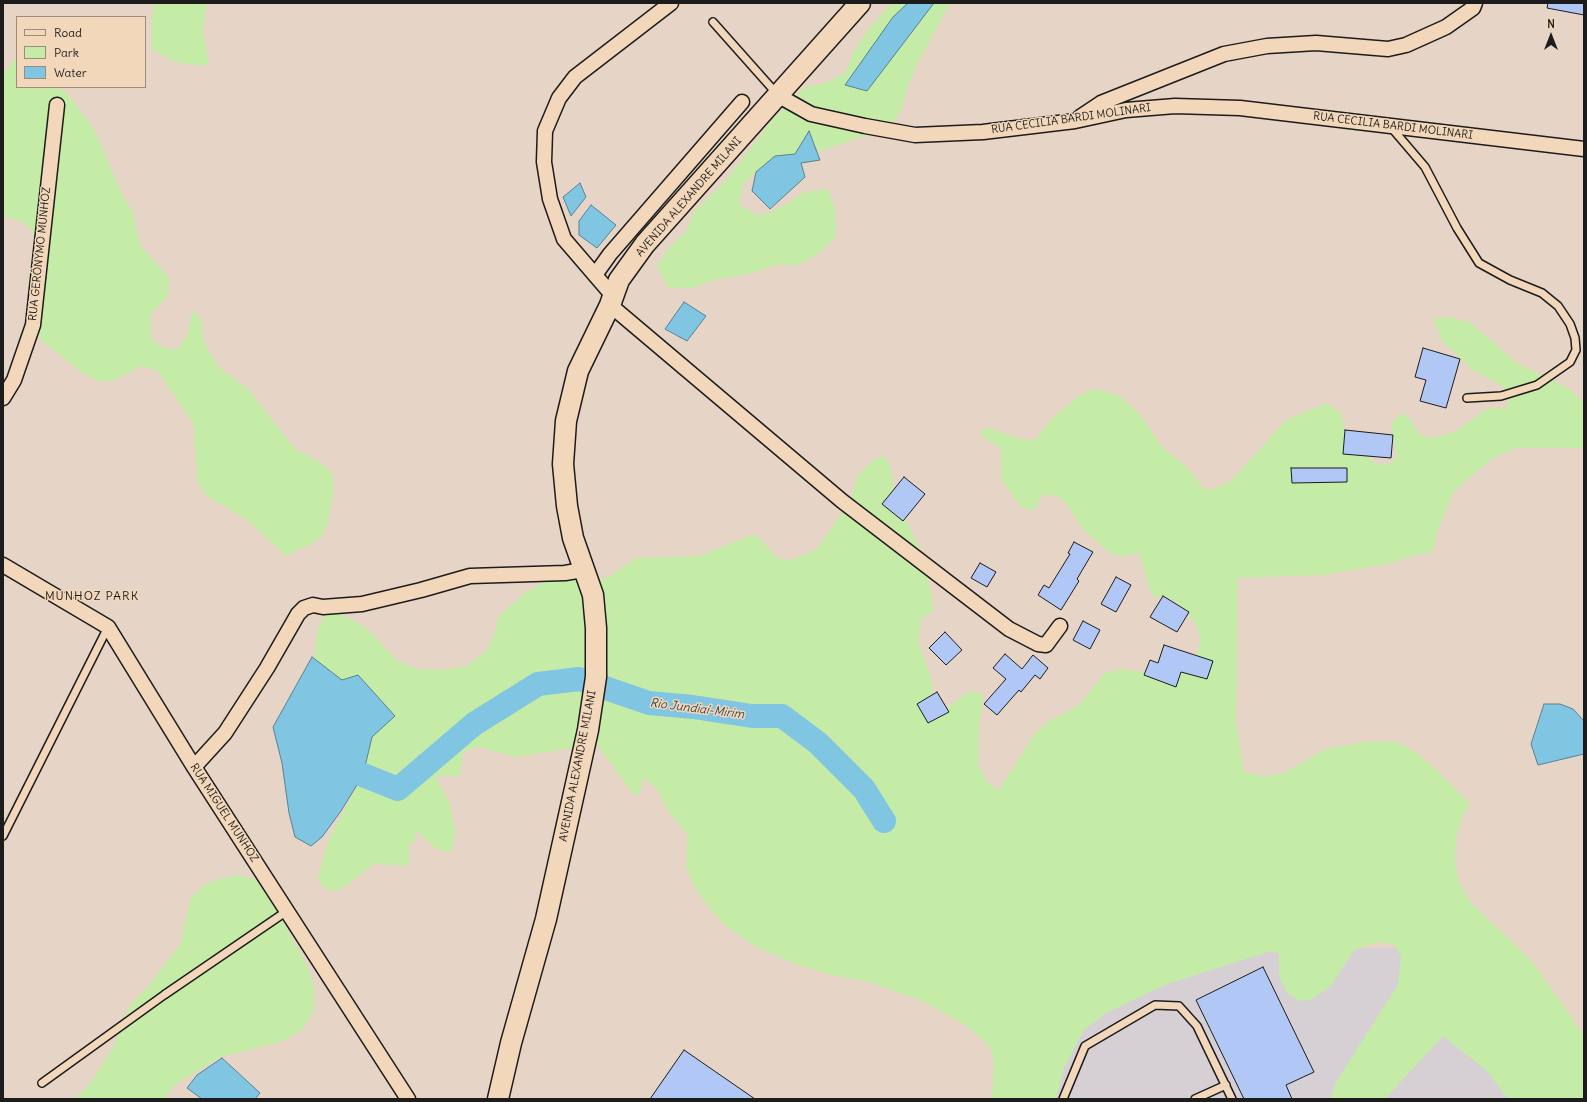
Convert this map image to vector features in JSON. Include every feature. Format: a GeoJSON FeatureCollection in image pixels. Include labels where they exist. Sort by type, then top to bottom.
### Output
{"type":"FeatureCollection","features":[{"type":"Feature","properties":{"kind":"street"},"geometry":{"type":"LineString","coordinates":[[671,3],[575,77],[559,98],[545,130],[544,162],[553,206],[564,239],[595,275],[612,300],[842,501],[1009,629],[1038,644],[1046,645],[1060,626]]}},
{"type":"Feature","properties":{"kind":"street","name":"AVENIDA ALEXANDRE MILANI"},"geometry":{"type":"LineString","coordinates":[[498,1099],[511,1043],[546,919],[588,730],[596,677],[596,628],[592,595],[583,570],[567,506],[563,464],[566,421],[578,371],[612,300],[619,280],[645,244],[779,96],[860,3]]}},
{"type":"Feature","properties":{"kind":"street"},"geometry":{"type":"LineString","coordinates":[[1075,121],[1101,103],[1224,54],[1267,46],[1316,43],[1388,49],[1406,45],[1446,27],[1473,8],[1475,3]]}},
{"type":"Feature","properties":{"kind":"street","name":"RUA CECILIA BARDI MOLINARI"},"geometry":{"type":"LineString","coordinates":[[779,96],[810,114],[915,135],[983,132],[1075,121],[1126,110],[1175,106],[1240,108],[1584,149]]}},
{"type":"Feature","properties":{"kind":"street"},"geometry":{"type":"LineString","coordinates":[[595,275],[610,254],[742,102]]}},
{"type":"Feature","properties":{"kind":"street","name":"RUA GERÔNYMO MUNHOZ"},"geometry":{"type":"LineString","coordinates":[[3,398],[14,380],[33,325],[57,104]]}},
{"type":"Feature","properties":{"kind":"street","name":"RUA MIGUEL MUNHOZ"},"geometry":{"type":"LineString","coordinates":[[3,565],[108,627],[194,767],[408,1099]]}},
{"type":"Feature","properties":{"kind":"street"},"geometry":{"type":"LineString","coordinates":[[194,767],[225,733],[267,668],[298,614],[304,608],[314,605],[362,604],[421,590],[470,576],[565,573],[583,570]]}},
{"type":"Feature","properties":{"kind":"lane"},"geometry":{"type":"LineString","coordinates":[[713,22],[779,96]]}},
{"type":"Feature","properties":{"kind":"lane"},"geometry":{"type":"LineString","coordinates":[[1389,126],[1425,167],[1457,228],[1479,262],[1510,280],[1542,294],[1558,306],[1570,324],[1576,338],[1576,350],[1570,362],[1537,385],[1502,396],[1467,398]]}},
{"type":"Feature","properties":{"kind":"lane"},"geometry":{"type":"LineString","coordinates":[[3,836],[108,627]]}},
{"type":"Feature","properties":{"kind":"lane"},"geometry":{"type":"LineString","coordinates":[[42,1083],[164,995],[287,911]]}},
{"type":"Feature","properties":{"kind":"lane"},"geometry":{"type":"LineString","coordinates":[[1063,1099],[1085,1046],[1155,1005],[1179,1006],[1197,1026],[1232,1099]]}},
{"type":"Feature","properties":{"kind":"lane"},"geometry":{"type":"LineString","coordinates":[[1195,1099],[1226,1085]]}},
{"type":"Feature","properties":{"kind":"shaded area"},"geometry":{"type":"Polygon","coordinates":[[[1433,947],[1521,1099],[1030,1099],[1089,955],[1433,947]]]}},
{"type":"Feature","properties":{"kind":"green space"},"geometry":{"type":"Polygon","coordinates":[[[154,3],[207,3],[203,30],[209,63],[200,66],[175,62],[151,49],[154,3]]]}},
{"type":"Feature","properties":{"kind":"green space"},"geometry":{"type":"Polygon","coordinates":[[[892,3],[950,3],[915,68],[907,88],[902,109],[886,133],[865,136],[805,156],[780,156],[760,168],[743,184],[739,204],[759,216],[780,208],[804,192],[828,189],[836,213],[836,237],[819,253],[799,265],[775,265],[754,273],[714,280],[693,288],[669,288],[657,267],[670,247],[686,231],[695,211],[727,179],[773,119],[805,87],[826,83],[846,72],[854,51],[867,31],[892,3]]]}},
{"type":"Feature","properties":{"kind":"green space"},"geometry":{"type":"Polygon","coordinates":[[[16,58],[16,88],[60,88],[69,96],[94,129],[122,194],[133,212],[140,245],[169,278],[168,296],[151,314],[150,330],[153,341],[167,349],[179,349],[187,334],[192,313],[196,312],[202,323],[203,341],[219,367],[249,390],[295,449],[320,462],[332,473],[334,488],[327,526],[322,536],[312,543],[286,556],[247,520],[205,495],[197,481],[194,425],[158,371],[141,366],[113,381],[98,381],[81,372],[41,340],[31,325],[28,313],[28,286],[34,238],[32,231],[24,223],[9,217],[3,218],[3,74],[16,58]]]}},
{"type":"Feature","properties":{"kind":"green space"},"geometry":{"type":"Polygon","coordinates":[[[1450,317],[1471,323],[1517,363],[1570,389],[1584,404],[1584,448],[1515,448],[1491,459],[1454,491],[1437,532],[1433,552],[1412,556],[1388,564],[1323,575],[1238,578],[1236,724],[1244,772],[1264,776],[1284,773],[1325,749],[1370,741],[1398,742],[1418,754],[1438,771],[1470,804],[1464,813],[1456,838],[1455,862],[1459,882],[1471,903],[1531,960],[1584,1035],[1584,1099],[1508,1099],[1487,1071],[1443,1036],[1385,1099],[1331,1099],[1336,1082],[1398,985],[1401,957],[1394,944],[1377,942],[1354,950],[1331,986],[1311,1000],[1300,1001],[1287,993],[1279,976],[1279,954],[1271,951],[1167,984],[1106,1013],[1083,1031],[1064,1068],[1056,1099],[992,1099],[994,1064],[991,1050],[985,1042],[964,1024],[922,1001],[866,981],[831,975],[796,964],[758,948],[727,927],[711,910],[693,885],[686,865],[688,835],[669,812],[656,788],[643,777],[640,795],[633,794],[597,744],[515,757],[479,747],[468,750],[462,755],[460,776],[443,775],[436,779],[449,801],[455,830],[454,844],[449,852],[438,850],[416,831],[415,841],[408,846],[410,861],[405,866],[373,864],[345,887],[335,891],[323,888],[318,877],[329,839],[359,782],[375,725],[344,680],[318,669],[314,663],[317,631],[329,607],[366,628],[398,661],[418,669],[442,670],[467,666],[487,650],[496,630],[498,617],[525,593],[553,577],[572,574],[592,580],[605,579],[637,558],[699,556],[752,535],[758,536],[777,558],[791,560],[816,550],[850,502],[857,477],[872,461],[883,456],[890,465],[896,500],[921,551],[933,601],[932,612],[921,619],[918,641],[933,683],[930,707],[940,713],[970,691],[982,694],[984,700],[980,715],[978,763],[987,782],[999,790],[1036,732],[1051,720],[1079,705],[1105,673],[1121,669],[1151,673],[1193,658],[1199,649],[1200,638],[1197,626],[1178,603],[1166,597],[1155,597],[1151,594],[1139,552],[1123,557],[1110,553],[1082,528],[1066,503],[1059,497],[1043,494],[1035,509],[1028,510],[1021,507],[1002,481],[1001,448],[981,436],[981,430],[988,428],[1021,439],[1035,440],[1052,418],[1080,395],[1093,389],[1099,389],[1121,397],[1142,417],[1162,447],[1189,469],[1203,488],[1212,490],[1231,481],[1286,420],[1327,403],[1341,413],[1348,445],[1365,453],[1376,464],[1391,463],[1396,456],[1391,424],[1399,414],[1407,415],[1419,434],[1431,438],[1454,432],[1488,408],[1505,408],[1508,406],[1508,396],[1501,385],[1473,370],[1443,342],[1433,319],[1450,317]]]}},
{"type":"Feature","properties":{"kind":"green space"},"geometry":{"type":"Polygon","coordinates":[[[235,875],[255,879],[271,900],[307,965],[314,985],[314,1010],[302,1030],[281,1042],[220,1057],[175,1085],[164,1099],[75,1099],[90,1084],[115,1044],[120,1024],[132,1003],[148,987],[181,943],[190,899],[206,883],[235,875]]]}},
{"type":"Feature","properties":{"kind":"water"},"geometry":{"type":"Polygon","coordinates":[[[908,3],[934,3],[867,91],[845,85],[893,17],[908,3]]]}},
{"type":"Feature","properties":{"kind":"water"},"geometry":{"type":"Polygon","coordinates":[[[809,131],[820,160],[801,163],[805,177],[770,209],[752,191],[756,172],[775,156],[795,154],[809,131]]]}},
{"type":"Feature","properties":{"kind":"water"},"geometry":{"type":"Polygon","coordinates":[[[580,183],[586,197],[571,216],[563,197],[580,183]]]}},
{"type":"Feature","properties":{"kind":"water"},"geometry":{"type":"Polygon","coordinates":[[[591,205],[616,225],[597,248],[579,235],[579,221],[591,205]]]}},
{"type":"Feature","properties":{"kind":"water"},"geometry":{"type":"Polygon","coordinates":[[[684,302],[706,316],[687,341],[665,329],[684,302]]]}},
{"type":"Feature","properties":{"kind":"water"},"geometry":{"type":"Polygon","coordinates":[[[312,657],[342,680],[358,675],[395,716],[372,737],[363,775],[341,811],[322,837],[311,846],[295,837],[289,813],[282,763],[273,727],[312,657]]]}},
{"type":"Feature","properties":{"kind":"water"},"geometry":{"type":"Polygon","coordinates":[[[1544,704],[1560,704],[1573,709],[1584,721],[1584,754],[1538,765],[1531,744],[1544,704]]]}},
{"type":"Feature","properties":{"kind":"water"},"geometry":{"type":"Polygon","coordinates":[[[222,1058],[260,1093],[255,1099],[202,1099],[187,1088],[197,1075],[222,1058]]]}},
{"type":"Feature","properties":{"kind":"building"},"geometry":{"type":"Polygon","coordinates":[[[1548,3],[1584,3],[1584,15],[1547,8],[1548,3]]]}},
{"type":"Feature","properties":{"kind":"building"},"geometry":{"type":"Polygon","coordinates":[[[1423,348],[1460,359],[1446,408],[1420,401],[1426,380],[1415,377],[1423,348]]]}},
{"type":"Feature","properties":{"kind":"building"},"geometry":{"type":"Polygon","coordinates":[[[1345,430],[1393,435],[1391,458],[1343,454],[1345,430]]]}},
{"type":"Feature","properties":{"kind":"building"},"geometry":{"type":"Polygon","coordinates":[[[1291,468],[1347,468],[1347,482],[1292,483],[1291,468]]]}},
{"type":"Feature","properties":{"kind":"building"},"geometry":{"type":"Polygon","coordinates":[[[904,477],[925,494],[903,521],[882,504],[904,477]]]}},
{"type":"Feature","properties":{"kind":"building"},"geometry":{"type":"Polygon","coordinates":[[[1074,542],[1093,552],[1077,579],[1079,581],[1061,610],[1038,595],[1044,585],[1049,588],[1070,554],[1068,553],[1074,542]]]}},
{"type":"Feature","properties":{"kind":"building"},"geometry":{"type":"Polygon","coordinates":[[[980,563],[996,572],[987,587],[971,578],[980,563]]]}},
{"type":"Feature","properties":{"kind":"building"},"geometry":{"type":"Polygon","coordinates":[[[1116,577],[1131,585],[1116,612],[1101,604],[1116,577]]]}},
{"type":"Feature","properties":{"kind":"building"},"geometry":{"type":"Polygon","coordinates":[[[1163,596],[1189,612],[1177,632],[1150,617],[1163,596]]]}},
{"type":"Feature","properties":{"kind":"building"},"geometry":{"type":"Polygon","coordinates":[[[1083,621],[1100,630],[1090,649],[1073,640],[1083,621]]]}},
{"type":"Feature","properties":{"kind":"building"},"geometry":{"type":"Polygon","coordinates":[[[945,632],[962,650],[946,665],[929,648],[945,632]]]}},
{"type":"Feature","properties":{"kind":"building"},"geometry":{"type":"Polygon","coordinates":[[[1164,645],[1213,661],[1207,679],[1181,672],[1176,687],[1144,675],[1150,660],[1158,663],[1164,645]]]}},
{"type":"Feature","properties":{"kind":"building"},"geometry":{"type":"Polygon","coordinates":[[[1005,654],[1022,669],[1033,655],[1048,668],[1040,679],[1035,675],[1021,692],[1019,690],[997,715],[984,704],[1006,679],[993,668],[1005,654]]]}},
{"type":"Feature","properties":{"kind":"building"},"geometry":{"type":"Polygon","coordinates":[[[937,692],[949,712],[928,723],[917,704],[937,692]]]}},
{"type":"Feature","properties":{"kind":"building"},"geometry":{"type":"Polygon","coordinates":[[[1263,967],[1314,1072],[1286,1085],[1292,1099],[1244,1099],[1196,1000],[1263,967]]]}},
{"type":"Feature","properties":{"kind":"building"},"geometry":{"type":"Polygon","coordinates":[[[684,1050],[755,1099],[650,1099],[684,1050]]]}},
{"type":"Feature","properties":{"kind":"waterway","name":"Rio Jundiaí-Mirim"},"geometry":{"type":"LineString","coordinates":[[363,775],[398,789],[474,724],[538,684],[579,679],[649,703],[693,707],[752,716],[782,716],[818,743],[864,789],[884,821]]}},
{"type":"Feature","properties":{"kind":"district","name":"MUNHOZ PARK"},"geometry":{"type":"Point","coordinates":[92,597]}}]}
